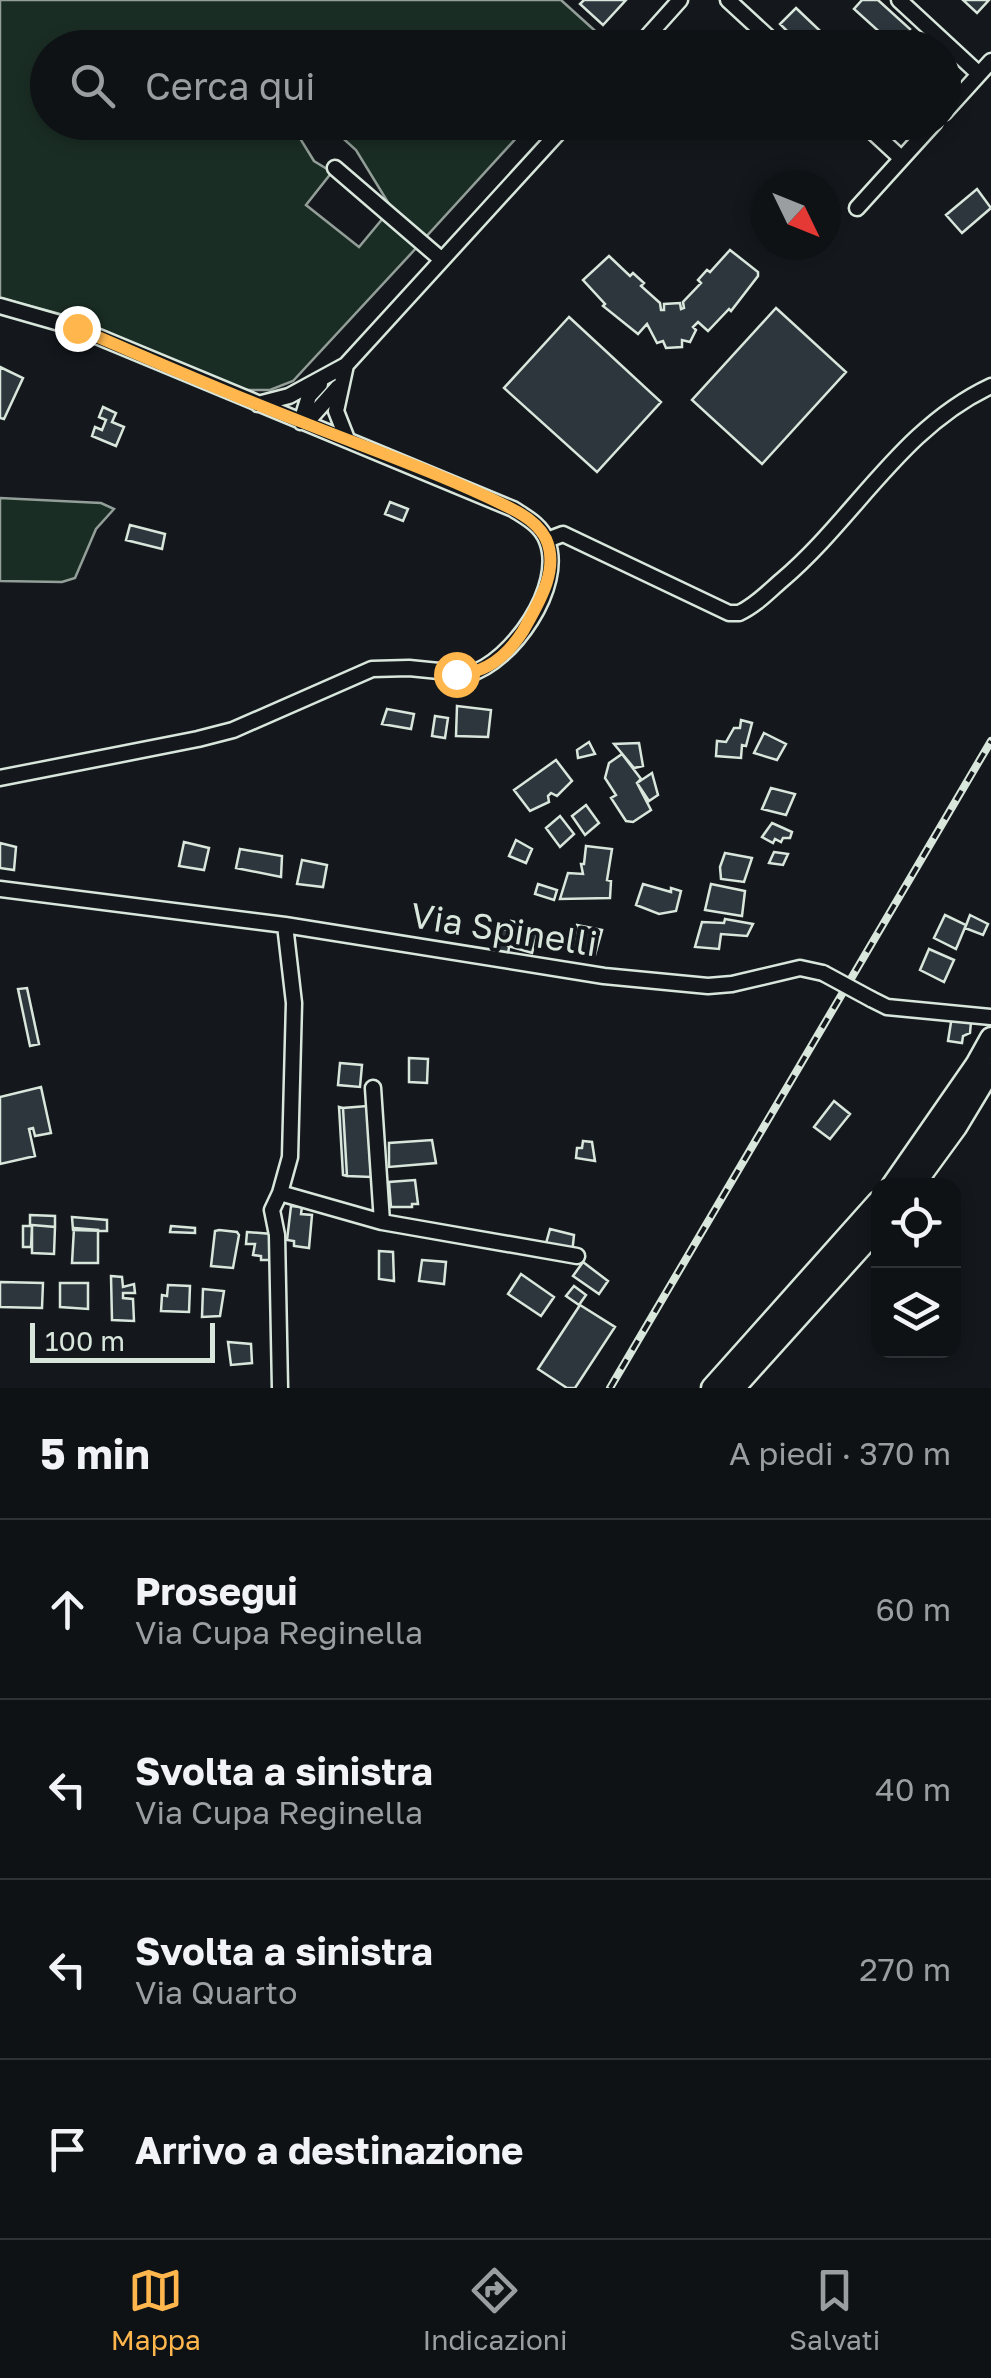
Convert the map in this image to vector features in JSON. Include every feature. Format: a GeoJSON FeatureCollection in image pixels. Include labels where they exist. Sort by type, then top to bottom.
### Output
{"type":"FeatureCollection","features":[{"type":"Feature","properties":{"kind":"highway"},"geometry":{"type":"LineString","coordinates":[[898,1178],[991,1038]]}},
{"type":"Feature","properties":{"kind":"highway"},"geometry":{"type":"LineString","coordinates":[[918,1178],[956,1127],[991,1069]]}},
{"type":"Feature","properties":{"kind":"highway"},"geometry":{"type":"LineString","coordinates":[[712,1388],[871,1210]]}},
{"type":"Feature","properties":{"kind":"highway"},"geometry":{"type":"LineString","coordinates":[[734,1388],[871,1236]]}},
{"type":"Feature","properties":{"kind":"street"},"geometry":{"type":"LineString","coordinates":[[653,30],[680,0]]}},
{"type":"Feature","properties":{"kind":"street"},"geometry":{"type":"LineString","coordinates":[[728,0],[760,30]]}},
{"type":"Feature","properties":{"kind":"street"},"geometry":{"type":"LineString","coordinates":[[899,0],[931,30]]}},
{"type":"Feature","properties":{"kind":"street"},"geometry":{"type":"LineString","coordinates":[[961,57],[979,74]]}},
{"type":"Feature","properties":{"kind":"street"},"geometry":{"type":"LineString","coordinates":[[961,94],[991,61]]}},
{"type":"Feature","properties":{"kind":"street"},"geometry":{"type":"LineString","coordinates":[[301,422],[309,396],[336,377],[552,140]]}},
{"type":"Feature","properties":{"kind":"street"},"geometry":{"type":"LineString","coordinates":[[882,140],[902,158]]}},
{"type":"Feature","properties":{"kind":"street"},"geometry":{"type":"LineString","coordinates":[[857,208],[918,140]]}},
{"type":"Feature","properties":{"kind":"street"},"geometry":{"type":"LineString","coordinates":[[335,168],[442,260]]}},
{"type":"Feature","properties":{"kind":"street"},"geometry":{"type":"LineString","coordinates":[[0,306],[77,328],[513,510],[536,524],[547,540],[550,566],[540,601],[518,638],[487,668],[469,674],[372,669],[232,730],[198,740],[0,778]]}},
{"type":"Feature","properties":{"kind":"street"},"geometry":{"type":"LineString","coordinates":[[258,404],[336,377]]}},
{"type":"Feature","properties":{"kind":"street"},"geometry":{"type":"LineString","coordinates":[[336,377],[336,410],[347,440]]}},
{"type":"Feature","properties":{"kind":"street"},"geometry":{"type":"LineString","coordinates":[[547,540],[563,534],[730,613],[743,612],[826,540],[915,437],[960,400],[991,386]]}},
{"type":"Feature","properties":{"kind":"street","name":"Via Spinelli"},"geometry":{"type":"LineString","coordinates":[[0,889],[285,924],[604,976],[708,986],[800,968],[823,973],[887,1007],[991,1017]]}},
{"type":"Feature","properties":{"kind":"street"},"geometry":{"type":"LineString","coordinates":[[280,1388],[272,1210],[290,1157],[294,1003],[285,924]]}},
{"type":"Feature","properties":{"kind":"street"},"geometry":{"type":"LineString","coordinates":[[373,1088],[382,1222]]}},
{"type":"Feature","properties":{"kind":"street"},"geometry":{"type":"LineString","coordinates":[[280,1193],[382,1222],[577,1256]]}},
{"type":"Feature","properties":{"kind":"green space"},"geometry":{"type":"Polygon","coordinates":[[[0,0],[561,0],[594,30],[30,30],[30,140],[301,140],[314,161],[332,172],[306,205],[359,247],[384,217],[419,245],[293,381],[270,390],[241,390],[75,318],[0,298],[0,0]]]}},
{"type":"Feature","properties":{"kind":"green space"},"geometry":{"type":"Polygon","coordinates":[[[345,140],[514,140],[424,239],[392,209],[356,150],[345,140]]]}},
{"type":"Feature","properties":{"kind":"green space"},"geometry":{"type":"Polygon","coordinates":[[[0,498],[101,503],[114,509],[96,529],[75,578],[62,582],[0,581],[0,498]]]}},
{"type":"Feature","properties":{"kind":"building"},"geometry":{"type":"Polygon","coordinates":[[[584,0],[626,0],[603,25],[580,4],[584,0]]]}},
{"type":"Feature","properties":{"kind":"building"},"geometry":{"type":"Polygon","coordinates":[[[862,0],[878,0],[910,29],[877,30],[854,9],[862,0]]]}},
{"type":"Feature","properties":{"kind":"building"},"geometry":{"type":"Polygon","coordinates":[[[963,0],[989,0],[977,13],[963,0]]]}},
{"type":"Feature","properties":{"kind":"building"},"geometry":{"type":"Polygon","coordinates":[[[796,8],[819,30],[786,30],[780,24],[796,8]]]}},
{"type":"Feature","properties":{"kind":"building"},"geometry":{"type":"Polygon","coordinates":[[[977,189],[991,208],[962,233],[946,215],[977,189]]]}},
{"type":"Feature","properties":{"kind":"building"},"geometry":{"type":"Polygon","coordinates":[[[730,250],[758,276],[731,311],[708,331],[698,322],[690,342],[682,340],[682,347],[666,348],[663,341],[657,343],[647,324],[638,334],[603,306],[583,280],[609,256],[630,276],[633,273],[644,283],[641,286],[660,303],[661,310],[664,304],[680,303],[681,309],[701,283],[698,280],[730,250]]]}},
{"type":"Feature","properties":{"kind":"building"},"geometry":{"type":"Polygon","coordinates":[[[776,308],[846,372],[762,464],[692,400],[776,308]]]}},
{"type":"Feature","properties":{"kind":"building"},"geometry":{"type":"Polygon","coordinates":[[[569,317],[661,402],[597,472],[504,388],[569,317]]]}},
{"type":"Feature","properties":{"kind":"building"},"geometry":{"type":"Polygon","coordinates":[[[0,367],[23,378],[4,419],[0,418],[0,367]]]}},
{"type":"Feature","properties":{"kind":"building"},"geometry":{"type":"Polygon","coordinates":[[[103,407],[116,413],[112,422],[124,427],[116,446],[92,436],[95,427],[102,430],[106,420],[99,417],[103,407]]]}},
{"type":"Feature","properties":{"kind":"building"},"geometry":{"type":"Polygon","coordinates":[[[390,502],[408,509],[403,521],[385,514],[390,502]]]}},
{"type":"Feature","properties":{"kind":"building"},"geometry":{"type":"Polygon","coordinates":[[[130,525],[165,534],[162,549],[126,540],[130,525]]]}},
{"type":"Feature","properties":{"kind":"building"},"geometry":{"type":"Polygon","coordinates":[[[457,706],[491,710],[488,737],[456,736],[457,706]]]}},
{"type":"Feature","properties":{"kind":"building"},"geometry":{"type":"Polygon","coordinates":[[[387,709],[414,714],[411,729],[382,724],[387,709]]]}},
{"type":"Feature","properties":{"kind":"building"},"geometry":{"type":"Polygon","coordinates":[[[435,716],[448,718],[445,738],[432,736],[435,716]]]}},
{"type":"Feature","properties":{"kind":"building"},"geometry":{"type":"Polygon","coordinates":[[[741,720],[752,723],[741,758],[716,756],[717,741],[726,742],[734,728],[740,728],[741,720]]]}},
{"type":"Feature","properties":{"kind":"building"},"geometry":{"type":"Polygon","coordinates":[[[764,733],[786,744],[777,760],[754,753],[764,733]]]}},
{"type":"Feature","properties":{"kind":"building"},"geometry":{"type":"Polygon","coordinates":[[[589,742],[595,754],[578,758],[577,750],[589,742]]]}},
{"type":"Feature","properties":{"kind":"building"},"geometry":{"type":"Polygon","coordinates":[[[639,743],[643,766],[634,768],[614,744],[639,743]]]}},
{"type":"Feature","properties":{"kind":"building"},"geometry":{"type":"Polygon","coordinates":[[[622,754],[641,779],[637,783],[651,810],[633,822],[626,821],[611,798],[616,795],[605,778],[609,763],[622,754]]]}},
{"type":"Feature","properties":{"kind":"building"},"geometry":{"type":"Polygon","coordinates":[[[556,760],[572,781],[557,796],[551,793],[549,802],[530,811],[514,790],[556,760]]]}},
{"type":"Feature","properties":{"kind":"building"},"geometry":{"type":"Polygon","coordinates":[[[652,773],[658,795],[649,801],[637,783],[652,773]]]}},
{"type":"Feature","properties":{"kind":"building"},"geometry":{"type":"Polygon","coordinates":[[[771,788],[795,794],[786,815],[762,809],[771,788]]]}},
{"type":"Feature","properties":{"kind":"building"},"geometry":{"type":"Polygon","coordinates":[[[586,805],[599,823],[585,835],[572,816],[586,805]]]}},
{"type":"Feature","properties":{"kind":"building"},"geometry":{"type":"Polygon","coordinates":[[[560,816],[574,834],[560,847],[546,828],[560,816]]]}},
{"type":"Feature","properties":{"kind":"building"},"geometry":{"type":"Polygon","coordinates":[[[772,823],[792,832],[790,838],[781,842],[775,839],[773,843],[762,837],[772,823]]]}},
{"type":"Feature","properties":{"kind":"building"},"geometry":{"type":"Polygon","coordinates":[[[516,840],[532,849],[526,863],[509,856],[516,840]]]}},
{"type":"Feature","properties":{"kind":"building"},"geometry":{"type":"Polygon","coordinates":[[[184,842],[209,848],[204,870],[179,866],[184,842]]]}},
{"type":"Feature","properties":{"kind":"building"},"geometry":{"type":"Polygon","coordinates":[[[0,843],[16,847],[14,870],[0,868],[0,843]]]}},
{"type":"Feature","properties":{"kind":"building"},"geometry":{"type":"Polygon","coordinates":[[[586,846],[612,849],[607,880],[611,881],[610,898],[560,899],[568,873],[583,874],[581,864],[586,846]]]}},
{"type":"Feature","properties":{"kind":"building"},"geometry":{"type":"Polygon","coordinates":[[[240,849],[282,856],[281,877],[236,868],[240,849]]]}},
{"type":"Feature","properties":{"kind":"building"},"geometry":{"type":"Polygon","coordinates":[[[774,852],[788,854],[783,865],[769,863],[774,852]]]}},
{"type":"Feature","properties":{"kind":"building"},"geometry":{"type":"Polygon","coordinates":[[[725,853],[752,858],[744,882],[721,879],[725,853]]]}},
{"type":"Feature","properties":{"kind":"building"},"geometry":{"type":"Polygon","coordinates":[[[302,860],[327,865],[323,887],[297,884],[302,860]]]}},
{"type":"Feature","properties":{"kind":"building"},"geometry":{"type":"Polygon","coordinates":[[[538,884],[557,890],[554,900],[535,894],[538,884]]]}},
{"type":"Feature","properties":{"kind":"building"},"geometry":{"type":"Polygon","coordinates":[[[643,884],[681,891],[676,911],[659,914],[636,905],[643,884]]]}},
{"type":"Feature","properties":{"kind":"building"},"geometry":{"type":"Polygon","coordinates":[[[711,884],[745,891],[742,916],[705,910],[711,884]]]}},
{"type":"Feature","properties":{"kind":"building"},"geometry":{"type":"Polygon","coordinates":[[[945,915],[966,925],[956,949],[934,938],[945,915]]]}},
{"type":"Feature","properties":{"kind":"building"},"geometry":{"type":"Polygon","coordinates":[[[970,915],[988,924],[983,935],[965,928],[970,915]]]}},
{"type":"Feature","properties":{"kind":"building"},"geometry":{"type":"Polygon","coordinates":[[[725,919],[753,924],[747,936],[721,934],[719,949],[695,947],[702,922],[724,923],[725,919]]]}},
{"type":"Feature","properties":{"kind":"building"},"geometry":{"type":"Polygon","coordinates":[[[511,921],[539,928],[532,953],[508,946],[511,921]]]}},
{"type":"Feature","properties":{"kind":"building"},"geometry":{"type":"Polygon","coordinates":[[[577,925],[602,930],[595,955],[572,950],[577,925]]]}},
{"type":"Feature","properties":{"kind":"building"},"geometry":{"type":"Polygon","coordinates":[[[502,928],[512,932],[508,953],[498,951],[502,928]]]}},
{"type":"Feature","properties":{"kind":"building"},"geometry":{"type":"Polygon","coordinates":[[[929,949],[954,960],[944,982],[920,970],[929,949]]]}},
{"type":"Feature","properties":{"kind":"building"},"geometry":{"type":"Polygon","coordinates":[[[27,988],[39,1044],[30,1046],[18,989],[27,988]]]}},
{"type":"Feature","properties":{"kind":"building"},"geometry":{"type":"Polygon","coordinates":[[[952,1016],[971,1022],[970,1033],[963,1036],[962,1043],[948,1041],[952,1016]]]}},
{"type":"Feature","properties":{"kind":"building"},"geometry":{"type":"Polygon","coordinates":[[[409,1058],[428,1059],[427,1083],[409,1082],[409,1058]]]}},
{"type":"Feature","properties":{"kind":"building"},"geometry":{"type":"Polygon","coordinates":[[[340,1063],[362,1065],[360,1087],[338,1085],[340,1063]]]}},
{"type":"Feature","properties":{"kind":"building"},"geometry":{"type":"Polygon","coordinates":[[[41,1087],[51,1133],[35,1136],[33,1128],[29,1129],[35,1156],[0,1164],[0,1097],[41,1087]]]}},
{"type":"Feature","properties":{"kind":"building"},"geometry":{"type":"Polygon","coordinates":[[[834,1101],[850,1114],[830,1139],[814,1127],[834,1101]]]}},
{"type":"Feature","properties":{"kind":"building"},"geometry":{"type":"Polygon","coordinates":[[[367,1106],[371,1177],[347,1176],[343,1108],[367,1106]]]}},
{"type":"Feature","properties":{"kind":"building"},"geometry":{"type":"Polygon","coordinates":[[[339,1107],[343,1108],[347,1176],[343,1175],[339,1107]]]}},
{"type":"Feature","properties":{"kind":"building"},"geometry":{"type":"Polygon","coordinates":[[[432,1140],[436,1163],[389,1167],[389,1143],[432,1140]]]}},
{"type":"Feature","properties":{"kind":"building"},"geometry":{"type":"Polygon","coordinates":[[[583,1141],[592,1142],[595,1161],[576,1158],[583,1141]]]}},
{"type":"Feature","properties":{"kind":"building"},"geometry":{"type":"Polygon","coordinates":[[[415,1180],[418,1204],[391,1207],[389,1182],[415,1180]]]}},
{"type":"Feature","properties":{"kind":"building"},"geometry":{"type":"Polygon","coordinates":[[[291,1206],[302,1207],[301,1214],[312,1215],[309,1248],[294,1246],[294,1241],[287,1240],[291,1206]]]}},
{"type":"Feature","properties":{"kind":"building"},"geometry":{"type":"Polygon","coordinates":[[[30,1215],[55,1216],[55,1227],[32,1225],[31,1247],[23,1247],[23,1226],[30,1226],[30,1215]]]}},
{"type":"Feature","properties":{"kind":"building"},"geometry":{"type":"Polygon","coordinates":[[[72,1217],[107,1220],[107,1231],[73,1230],[72,1217]]]}},
{"type":"Feature","properties":{"kind":"building"},"geometry":{"type":"Polygon","coordinates":[[[32,1225],[55,1227],[54,1254],[32,1253],[32,1225]]]}},
{"type":"Feature","properties":{"kind":"building"},"geometry":{"type":"Polygon","coordinates":[[[171,1226],[195,1228],[195,1233],[170,1232],[171,1226]]]}},
{"type":"Feature","properties":{"kind":"building"},"geometry":{"type":"Polygon","coordinates":[[[74,1228],[98,1230],[98,1263],[72,1263],[74,1228]]]}},
{"type":"Feature","properties":{"kind":"building"},"geometry":{"type":"Polygon","coordinates":[[[550,1229],[574,1235],[572,1254],[545,1247],[550,1229]]]}},
{"type":"Feature","properties":{"kind":"building"},"geometry":{"type":"Polygon","coordinates":[[[215,1231],[239,1235],[233,1268],[211,1266],[215,1231]]]}},
{"type":"Feature","properties":{"kind":"building"},"geometry":{"type":"Polygon","coordinates":[[[247,1232],[272,1234],[270,1260],[253,1255],[255,1244],[246,1244],[247,1232]]]}},
{"type":"Feature","properties":{"kind":"building"},"geometry":{"type":"Polygon","coordinates":[[[379,1251],[393,1252],[394,1281],[379,1279],[379,1251]]]}},
{"type":"Feature","properties":{"kind":"building"},"geometry":{"type":"Polygon","coordinates":[[[422,1260],[446,1262],[444,1284],[419,1281],[422,1260]]]}},
{"type":"Feature","properties":{"kind":"building"},"geometry":{"type":"Polygon","coordinates":[[[583,1262],[608,1281],[599,1294],[573,1276],[583,1262]]]}},
{"type":"Feature","properties":{"kind":"building"},"geometry":{"type":"Polygon","coordinates":[[[521,1274],[554,1297],[541,1316],[508,1294],[521,1274]]]}},
{"type":"Feature","properties":{"kind":"building"},"geometry":{"type":"Polygon","coordinates":[[[111,1276],[122,1277],[123,1287],[134,1284],[135,1293],[123,1293],[123,1298],[133,1299],[134,1321],[112,1320],[111,1276]]]}},
{"type":"Feature","properties":{"kind":"building"},"geometry":{"type":"Polygon","coordinates":[[[0,1282],[43,1283],[42,1308],[0,1307],[0,1282]]]}},
{"type":"Feature","properties":{"kind":"building"},"geometry":{"type":"Polygon","coordinates":[[[60,1283],[88,1283],[88,1309],[60,1307],[60,1283]]]}},
{"type":"Feature","properties":{"kind":"building"},"geometry":{"type":"Polygon","coordinates":[[[168,1285],[190,1286],[189,1312],[161,1311],[162,1295],[167,1296],[168,1285]]]}},
{"type":"Feature","properties":{"kind":"building"},"geometry":{"type":"Polygon","coordinates":[[[574,1286],[586,1295],[579,1305],[566,1296],[574,1286]]]}},
{"type":"Feature","properties":{"kind":"building"},"geometry":{"type":"Polygon","coordinates":[[[203,1289],[224,1291],[220,1316],[202,1317],[203,1289]]]}},
{"type":"Feature","properties":{"kind":"building"},"geometry":{"type":"Polygon","coordinates":[[[580,1305],[615,1327],[575,1388],[567,1388],[538,1369],[580,1305]]]}},
{"type":"Feature","properties":{"kind":"building"},"geometry":{"type":"Polygon","coordinates":[[[228,1342],[251,1344],[252,1363],[231,1365],[228,1342]]]}},
{"type":"Feature","properties":{"kind":"railway"},"geometry":{"type":"LineString","coordinates":[[610,1388],[991,741]]}},
{"type":"Feature","properties":{"kind":"route"},"geometry":{"type":"LineString","coordinates":[[77,328],[444,479],[536,524],[547,540],[551,558],[540,601],[502,657],[487,668],[456,674]]}}]}
